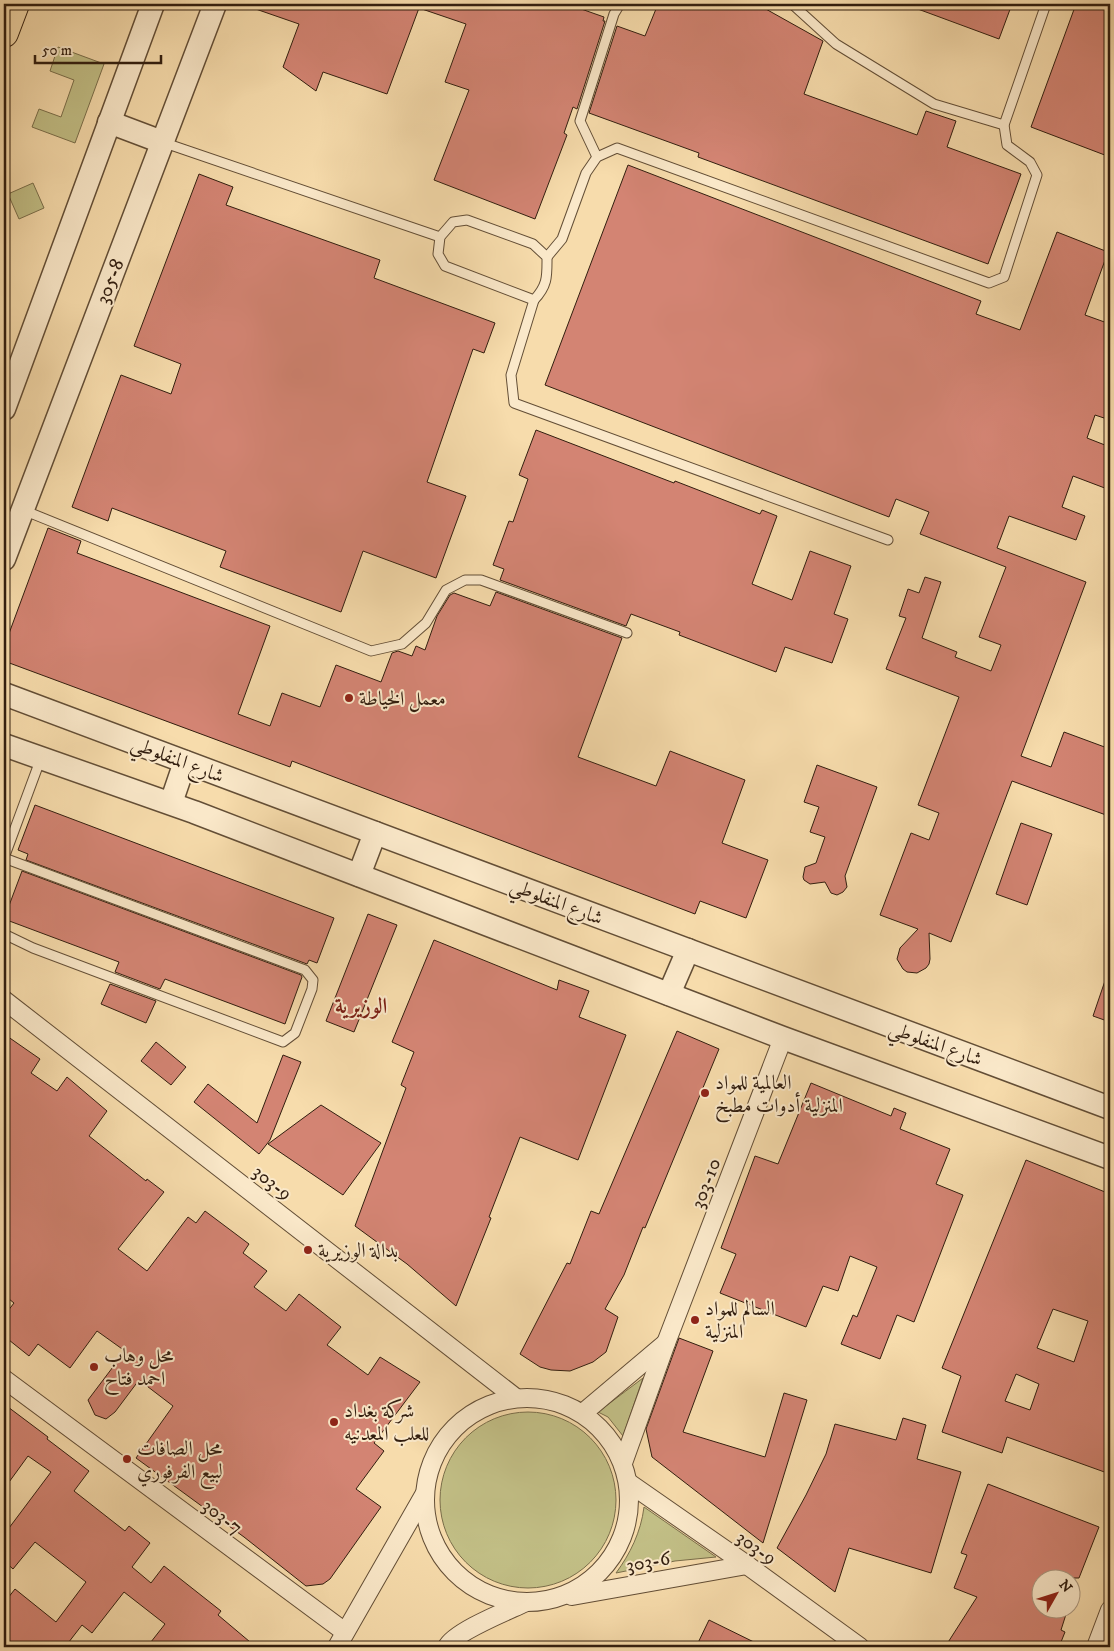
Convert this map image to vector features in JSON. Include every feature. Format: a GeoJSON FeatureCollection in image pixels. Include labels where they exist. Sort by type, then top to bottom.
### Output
{"type":"FeatureCollection","features":[{"type":"Feature","properties":{"kind":"highway"},"geometry":{"type":"LineString","coordinates":[[4,33],[15,4]]}},
{"type":"Feature","properties":{"kind":"street"},"geometry":{"type":"LineString","coordinates":[[4,409],[153,4]]}},
{"type":"Feature","properties":{"kind":"street","name":"305-8"},"geometry":{"type":"LineString","coordinates":[[4,559],[214,4]]}},
{"type":"Feature","properties":{"kind":"street"},"geometry":{"type":"LineString","coordinates":[[109,122],[162,142]]}},
{"type":"Feature","properties":{"kind":"street","name":"شارع المنفلوطي"},"geometry":{"type":"LineString","coordinates":[[4,694],[1110,1108]]}},
{"type":"Feature","properties":{"kind":"street"},"geometry":{"type":"LineString","coordinates":[[4,745],[171,803],[783,1038],[1110,1158]]}},
{"type":"Feature","properties":{"kind":"street"},"geometry":{"type":"LineString","coordinates":[[171,803],[185,762]]}},
{"type":"Feature","properties":{"kind":"street"},"geometry":{"type":"LineString","coordinates":[[358,875],[375,833]]}},
{"type":"Feature","properties":{"kind":"street"},"geometry":{"type":"LineString","coordinates":[[669,994],[688,950]]}},
{"type":"Feature","properties":{"kind":"street","name":"303-9"},"geometry":{"type":"LineString","coordinates":[[4,1000],[516,1398]]}},
{"type":"Feature","properties":{"kind":"street","name":"303-10"},"geometry":{"type":"LineString","coordinates":[[623,1462],[666,1343],[783,1038]]}},
{"type":"Feature","properties":{"kind":"street","name":"303-10"},"geometry":{"type":"LineString","coordinates":[[583,1413],[666,1343]]}},
{"type":"Feature","properties":{"kind":"street","name":"303-7"},"geometry":{"type":"LineString","coordinates":[[4,1379],[341,1640]]}},
{"type":"Feature","properties":{"kind":"street"},"geometry":{"type":"LineString","coordinates":[[341,1640],[424,1495],[430,1467],[443,1441],[462,1420],[488,1405],[516,1398],[551,1400],[583,1413],[607,1435],[623,1462],[629,1483],[630,1513],[622,1542],[606,1567],[584,1586],[557,1599]]}},
{"type":"Feature","properties":{"kind":"street","name":"303-9"},"geometry":{"type":"LineString","coordinates":[[629,1483],[860,1647]]}},
{"type":"Feature","properties":{"kind":"street"},"geometry":{"type":"LineString","coordinates":[[424,1495],[428,1528],[442,1557],[464,1581],[493,1597],[524,1603]]}},
{"type":"Feature","properties":{"kind":"street","name":"303-6"},"geometry":{"type":"LineString","coordinates":[[524,1603],[557,1599],[747,1565]]}},
{"type":"Feature","properties":{"kind":"street"},"geometry":{"type":"LineString","coordinates":[[447,1647],[450,1641],[470,1629],[524,1603]]}},
{"type":"Feature","properties":{"kind":"street"},"geometry":{"type":"LineString","coordinates":[[1096,1647],[1110,1610]]}},
{"type":"Feature","properties":{"kind":"lane"},"geometry":{"type":"LineString","coordinates":[[597,157],[580,121],[614,14],[620,4]]}},
{"type":"Feature","properties":{"kind":"lane"},"geometry":{"type":"LineString","coordinates":[[792,4],[836,44],[934,104],[1004,125]]}},
{"type":"Feature","properties":{"kind":"lane"},"geometry":{"type":"LineString","coordinates":[[888,540],[514,403],[511,375],[534,300],[542,291],[547,277],[547,257],[562,239],[586,173],[597,157],[617,148],[989,283],[1004,277],[1037,175],[1030,162],[1007,144],[1004,125],[1046,4]]}},
{"type":"Feature","properties":{"kind":"lane"},"geometry":{"type":"LineString","coordinates":[[162,142],[440,237]]}},
{"type":"Feature","properties":{"kind":"lane"},"geometry":{"type":"LineString","coordinates":[[534,300],[445,266],[438,254],[440,237],[453,222],[467,220],[533,244],[547,257]]}},
{"type":"Feature","properties":{"kind":"lane"},"geometry":{"type":"LineString","coordinates":[[22,510],[372,651],[402,644],[426,623],[446,590],[465,580],[481,580],[627,633]]}},
{"type":"Feature","properties":{"kind":"lane"},"geometry":{"type":"LineString","coordinates":[[4,934],[33,948],[283,1042],[295,1033],[312,989],[312,980],[305,970],[4,858],[42,758]]}},
{"type":"Feature","properties":{"kind":"shaded area"},"geometry":{"type":"Polygon","coordinates":[[[58,47],[104,64],[75,143],[32,127],[39,109],[61,117],[74,80],[50,71],[58,47]]]}},
{"type":"Feature","properties":{"kind":"shaded area"},"geometry":{"type":"Polygon","coordinates":[[[33,183],[44,208],[19,219],[8,194],[33,183]]]}},
{"type":"Feature","properties":{"kind":"shaded area"},"geometry":{"type":"Polygon","coordinates":[[[643,1378],[623,1436],[608,1417],[598,1412],[643,1378]]]}},
{"type":"Feature","properties":{"kind":"shaded area"},"geometry":{"type":"Polygon","coordinates":[[[519,1412],[537,1412],[554,1415],[570,1422],[596,1444],[606,1458],[613,1474],[616,1500],[615,1517],[610,1534],[596,1556],[584,1568],[570,1578],[554,1585],[537,1588],[519,1588],[502,1585],[486,1578],[460,1556],[450,1542],[443,1526],[440,1509],[440,1491],[443,1474],[450,1458],[472,1432],[486,1422],[502,1415],[519,1412]]]}},
{"type":"Feature","properties":{"kind":"shaded area"},"geometry":{"type":"Polygon","coordinates":[[[644,1507],[716,1557],[675,1561],[616,1573],[634,1542],[644,1507]]]}},
{"type":"Feature","properties":{"kind":"building"},"geometry":{"type":"Polygon","coordinates":[[[247,4],[567,4],[604,17],[603,21],[605,21],[577,109],[573,107],[564,133],[567,135],[535,219],[434,180],[469,90],[445,82],[466,24],[419,8],[387,94],[323,72],[316,91],[283,67],[299,24],[247,6],[247,4]]]}},
{"type":"Feature","properties":{"kind":"building"},"geometry":{"type":"Polygon","coordinates":[[[658,4],[766,4],[764,8],[823,41],[804,94],[917,135],[926,111],[956,121],[947,147],[1021,174],[988,264],[698,157],[699,153],[589,113],[617,26],[645,36],[658,4]]]}},
{"type":"Feature","properties":{"kind":"building"},"geometry":{"type":"Polygon","coordinates":[[[907,4],[1012,4],[999,39],[907,4]]]}},
{"type":"Feature","properties":{"kind":"building"},"geometry":{"type":"Polygon","coordinates":[[[1076,4],[1110,4],[1110,157],[1031,127],[1076,4]]]}},
{"type":"Feature","properties":{"kind":"building"},"geometry":{"type":"Polygon","coordinates":[[[628,165],[981,301],[976,314],[1020,330],[1057,232],[1108,252],[1085,315],[1110,324],[1110,401],[1104,418],[1095,415],[1087,438],[1110,447],[1110,490],[1073,476],[1062,507],[1085,516],[1076,540],[1009,516],[997,548],[1086,582],[1021,756],[1051,767],[1064,732],[1110,749],[1110,803],[1106,815],[1012,781],[951,942],[929,933],[929,964],[917,973],[907,972],[897,959],[900,948],[918,929],[880,915],[911,833],[929,840],[939,813],[918,805],[959,697],[886,669],[906,618],[899,616],[908,589],[919,593],[925,577],[941,582],[922,638],[957,652],[955,657],[991,671],[1001,645],[979,637],[1006,567],[920,534],[929,512],[896,499],[889,517],[545,385],[628,165]]]}},
{"type":"Feature","properties":{"kind":"building"},"geometry":{"type":"Polygon","coordinates":[[[199,174],[233,187],[226,205],[380,260],[374,278],[495,323],[484,353],[473,349],[427,482],[466,496],[436,578],[363,551],[341,612],[220,567],[226,551],[112,508],[108,521],[72,507],[121,375],[171,394],[181,364],[134,346],[199,174]]]}},
{"type":"Feature","properties":{"kind":"building"},"geometry":{"type":"Polygon","coordinates":[[[536,430],[760,514],[762,510],[777,516],[752,584],[792,600],[810,551],[851,566],[834,614],[848,619],[832,663],[785,647],[776,672],[679,635],[680,632],[631,614],[626,626],[500,580],[504,569],[493,565],[509,521],[513,522],[528,479],[519,475],[536,430]]]}},
{"type":"Feature","properties":{"kind":"building"},"geometry":{"type":"Polygon","coordinates":[[[48,528],[81,541],[77,553],[270,626],[238,714],[270,726],[282,693],[320,707],[336,665],[381,682],[392,653],[398,651],[412,656],[416,646],[425,650],[437,616],[450,595],[454,593],[490,606],[496,592],[622,638],[578,757],[656,786],[670,751],[745,780],[722,843],[768,860],[746,918],[700,901],[695,914],[292,761],[290,767],[4,661],[4,647],[48,528]]]}},
{"type":"Feature","properties":{"kind":"building"},"geometry":{"type":"Polygon","coordinates":[[[817,765],[877,787],[845,876],[847,887],[837,895],[831,893],[825,882],[810,884],[803,877],[805,867],[816,863],[825,837],[810,832],[819,807],[804,802],[817,765]]]}},
{"type":"Feature","properties":{"kind":"building"},"geometry":{"type":"Polygon","coordinates":[[[35,805],[334,918],[317,963],[309,960],[307,964],[26,860],[28,854],[18,850],[35,805]]]}},
{"type":"Feature","properties":{"kind":"building"},"geometry":{"type":"Polygon","coordinates":[[[1021,823],[1052,834],[1027,905],[996,894],[1021,823]]]}},
{"type":"Feature","properties":{"kind":"building"},"geometry":{"type":"Polygon","coordinates":[[[22,871],[301,975],[302,977],[285,1024],[165,979],[160,989],[115,972],[119,962],[4,919],[22,871]]]}},
{"type":"Feature","properties":{"kind":"building"},"geometry":{"type":"Polygon","coordinates":[[[368,914],[397,925],[354,1032],[326,1021],[368,914]]]}},
{"type":"Feature","properties":{"kind":"building"},"geometry":{"type":"Polygon","coordinates":[[[434,940],[557,990],[559,980],[589,991],[579,1017],[626,1035],[578,1160],[520,1137],[489,1217],[491,1218],[456,1306],[407,1264],[355,1226],[406,1088],[401,1085],[414,1052],[392,1042],[434,940]]]}},
{"type":"Feature","properties":{"kind":"building"},"geometry":{"type":"Polygon","coordinates":[[[1108,972],[1110,973],[1110,1022],[1093,1016],[1108,972]]]}},
{"type":"Feature","properties":{"kind":"building"},"geometry":{"type":"Polygon","coordinates":[[[110,984],[156,1001],[146,1023],[101,1004],[110,984]]]}},
{"type":"Feature","properties":{"kind":"building"},"geometry":{"type":"Polygon","coordinates":[[[677,1031],[719,1049],[645,1228],[643,1227],[624,1275],[605,1309],[618,1317],[606,1352],[593,1362],[570,1371],[551,1370],[540,1367],[520,1354],[567,1263],[570,1264],[591,1211],[599,1214],[677,1031]]]}},
{"type":"Feature","properties":{"kind":"building"},"geometry":{"type":"Polygon","coordinates":[[[4,1034],[40,1059],[31,1073],[57,1091],[67,1077],[107,1111],[89,1136],[146,1181],[147,1179],[164,1192],[118,1249],[147,1271],[188,1217],[196,1223],[205,1211],[249,1244],[243,1253],[267,1271],[254,1287],[286,1311],[299,1294],[341,1327],[327,1345],[368,1375],[380,1357],[420,1382],[374,1443],[384,1451],[356,1489],[381,1507],[330,1579],[323,1584],[306,1586],[244,1537],[136,1458],[173,1406],[139,1380],[115,1412],[106,1419],[95,1415],[88,1400],[125,1351],[97,1331],[70,1368],[38,1344],[29,1356],[4,1336],[4,1316],[14,1303],[4,1295],[4,1034]]]}},
{"type":"Feature","properties":{"kind":"building"},"geometry":{"type":"Polygon","coordinates":[[[156,1042],[186,1067],[171,1085],[141,1061],[156,1042]]]}},
{"type":"Feature","properties":{"kind":"building"},"geometry":{"type":"Polygon","coordinates":[[[283,1055],[301,1062],[270,1140],[259,1154],[194,1102],[208,1084],[257,1123],[283,1055]]]}},
{"type":"Feature","properties":{"kind":"building"},"geometry":{"type":"Polygon","coordinates":[[[811,1083],[891,1116],[894,1108],[906,1113],[900,1129],[950,1149],[936,1184],[963,1195],[914,1322],[897,1315],[880,1359],[841,1344],[853,1315],[857,1317],[877,1267],[850,1256],[838,1291],[823,1286],[806,1327],[720,1293],[736,1254],[721,1248],[755,1156],[778,1164],[811,1083]]]}},
{"type":"Feature","properties":{"kind":"building"},"geometry":{"type":"Polygon","coordinates":[[[321,1105],[381,1143],[343,1195],[268,1144],[321,1105]]]}},
{"type":"Feature","properties":{"kind":"building"},"geometry":{"type":"Polygon","coordinates":[[[1026,1160],[1110,1194],[1110,1474],[1007,1437],[1002,1453],[942,1432],[961,1376],[942,1368],[1026,1160]],[[1053,1309],[1037,1348],[1074,1362],[1088,1321],[1053,1309]],[[1016,1374],[1005,1401],[1030,1410],[1039,1384],[1016,1374]]]}},
{"type":"Feature","properties":{"kind":"building"},"geometry":{"type":"Polygon","coordinates":[[[679,1338],[713,1351],[683,1432],[765,1457],[784,1393],[807,1400],[763,1543],[652,1457],[646,1429],[679,1338]]]}},
{"type":"Feature","properties":{"kind":"building"},"geometry":{"type":"Polygon","coordinates":[[[4,1404],[89,1471],[74,1491],[125,1531],[129,1526],[150,1543],[132,1567],[151,1583],[164,1566],[221,1611],[218,1615],[256,1647],[147,1647],[165,1624],[124,1592],[92,1633],[82,1625],[65,1647],[4,1647],[4,1603],[15,1589],[56,1622],[86,1582],[35,1542],[13,1569],[4,1561],[4,1524],[9,1528],[51,1472],[28,1456],[4,1489],[4,1404]]]}},
{"type":"Feature","properties":{"kind":"building"},"geometry":{"type":"Polygon","coordinates":[[[903,1418],[926,1425],[917,1459],[961,1472],[931,1573],[849,1548],[835,1592],[777,1548],[826,1454],[835,1424],[896,1440],[903,1418]]]}},
{"type":"Feature","properties":{"kind":"building"},"geometry":{"type":"Polygon","coordinates":[[[988,1484],[1099,1527],[1082,1570],[1082,1568],[1032,1568],[1032,1618],[1065,1618],[1061,1630],[1065,1632],[1059,1647],[945,1647],[977,1597],[954,1588],[967,1555],[961,1553],[988,1484]]]}},
{"type":"Feature","properties":{"kind":"building"},"geometry":{"type":"Polygon","coordinates":[[[709,1620],[764,1647],[696,1647],[709,1620]]]}},
{"type":"Feature","properties":{"kind":"place","name":"معمل الخياطة"},"geometry":{"type":"Point","coordinates":[349,698]}},
{"type":"Feature","properties":{"kind":"place","name":"العالمية للمواد المنزلية أدوات مطبخ"},"geometry":{"type":"Point","coordinates":[705,1093]}},
{"type":"Feature","properties":{"kind":"place","name":"بدالة الوزيرية"},"geometry":{"type":"Point","coordinates":[308,1250]}},
{"type":"Feature","properties":{"kind":"place","name":"السالم للمواد المنزلية"},"geometry":{"type":"Point","coordinates":[695,1320]}},
{"type":"Feature","properties":{"kind":"place","name":"محل وهاب احمد فتاح"},"geometry":{"type":"Point","coordinates":[94,1367]}},
{"type":"Feature","properties":{"kind":"place","name":"شركة بغداد للعلب المعدنيه"},"geometry":{"type":"Point","coordinates":[334,1422]}},
{"type":"Feature","properties":{"kind":"place","name":"محل الصافات لبيع الفرفوري"},"geometry":{"type":"Point","coordinates":[127,1459]}},
{"type":"Feature","properties":{"kind":"district","name":"الوزيرية"},"geometry":{"type":"Point","coordinates":[361,1005]}}]}
